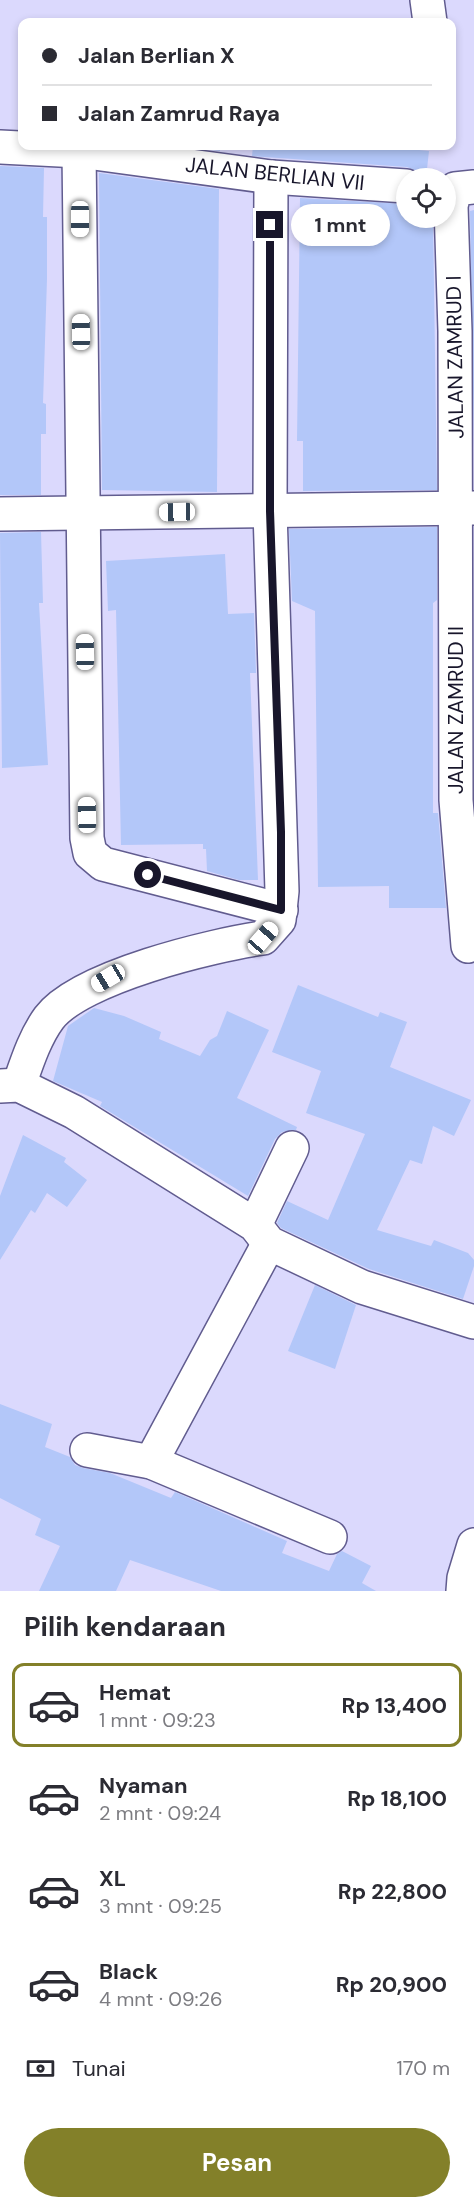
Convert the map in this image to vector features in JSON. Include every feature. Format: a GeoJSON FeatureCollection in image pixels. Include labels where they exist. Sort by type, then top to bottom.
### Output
{"type":"FeatureCollection","features":[{"type":"Feature","properties":{"kind":"street"},"geometry":{"type":"LineString","coordinates":[[428,0],[430,18]]}},
{"type":"Feature","properties":{"kind":"street","name":"JALAN BERLIAN VII"},"geometry":{"type":"LineString","coordinates":[[0,147],[18,148]]}},
{"type":"Feature","properties":{"kind":"street","name":"JALAN BERLIAN VII"},"geometry":{"type":"LineString","coordinates":[[59,150],[271,177],[396,185]]}},
{"type":"Feature","properties":{"kind":"street"},"geometry":{"type":"LineString","coordinates":[[79,151],[87,838],[90,853],[103,864],[280,915]]}},
{"type":"Feature","properties":{"kind":"street"},"geometry":{"type":"LineString","coordinates":[[271,177],[270,511],[281,820],[280,915],[263,938],[221,945],[108,978],[62,1005],[50,1017],[9,1085],[74,1112],[262,1234],[362,1287],[474,1322]]}},
{"type":"Feature","properties":{"kind":"street","name":"JALAN ZAMRUD I"},"geometry":{"type":"LineString","coordinates":[[456,193],[464,331],[465,509]]}},
{"type":"Feature","properties":{"kind":"street"},"geometry":{"type":"LineString","coordinates":[[0,514],[465,509]]}},
{"type":"Feature","properties":{"kind":"street","name":"JALAN ZAMRUD II"},"geometry":{"type":"LineString","coordinates":[[465,509],[465,800],[468,946]]}},
{"type":"Feature","properties":{"kind":"street"},"geometry":{"type":"LineString","coordinates":[[151,1462],[262,1234],[292,1148]]}},
{"type":"Feature","properties":{"kind":"street"},"geometry":{"type":"LineString","coordinates":[[87,1450],[151,1462],[330,1537]]}},
{"type":"Feature","properties":{"kind":"street"},"geometry":{"type":"LineString","coordinates":[[463,1591],[464,1578],[474,1545]]}},
{"type":"Feature","properties":{"kind":"building"},"geometry":{"type":"Polygon","coordinates":[[[253,150],[429,151],[427,168],[252,156],[253,150]]]}},
{"type":"Feature","properties":{"kind":"building"},"geometry":{"type":"Polygon","coordinates":[[[0,166],[44,168],[43,217],[47,217],[47,279],[43,403],[46,404],[46,434],[41,434],[41,495],[0,495],[0,166]]]}},
{"type":"Feature","properties":{"kind":"building"},"geometry":{"type":"Polygon","coordinates":[[[99,173],[219,189],[217,492],[102,490],[99,173]]]}},
{"type":"Feature","properties":{"kind":"building"},"geometry":{"type":"Polygon","coordinates":[[[300,198],[396,203],[396,228],[433,228],[437,490],[303,491],[303,441],[297,441],[300,198]]]}},
{"type":"Feature","properties":{"kind":"building"},"geometry":{"type":"Polygon","coordinates":[[[474,210],[474,448],[470,211],[474,210]]]}},
{"type":"Feature","properties":{"kind":"building"},"geometry":{"type":"Polygon","coordinates":[[[437,527],[437,600],[433,603],[433,813],[438,813],[446,908],[389,908],[389,886],[318,887],[315,611],[292,601],[289,529],[437,527]]]}},
{"type":"Feature","properties":{"kind":"building"},"geometry":{"type":"Polygon","coordinates":[[[41,532],[43,603],[39,603],[48,765],[2,768],[0,533],[41,532]]]}},
{"type":"Feature","properties":{"kind":"building"},"geometry":{"type":"Polygon","coordinates":[[[225,554],[228,614],[254,613],[256,673],[250,673],[258,880],[239,880],[207,871],[206,849],[203,849],[203,844],[121,845],[116,610],[108,611],[106,561],[225,554]]]}},
{"type":"Feature","properties":{"kind":"building"},"geometry":{"type":"Polygon","coordinates":[[[298,985],[378,1017],[380,1012],[407,1022],[390,1067],[471,1100],[454,1136],[433,1126],[422,1164],[410,1160],[377,1230],[431,1246],[434,1240],[468,1253],[474,1260],[474,1266],[463,1299],[369,1269],[281,1228],[277,1223],[287,1201],[328,1220],[365,1134],[306,1113],[321,1071],[272,1052],[298,985]]]}},
{"type":"Feature","properties":{"kind":"building"},"geometry":{"type":"Polygon","coordinates":[[[94,1008],[124,1016],[161,1032],[159,1039],[200,1056],[210,1040],[217,1036],[227,1011],[269,1030],[237,1098],[297,1127],[296,1130],[282,1132],[275,1139],[248,1196],[100,1106],[102,1102],[53,1081],[68,1026],[94,1008]]]}},
{"type":"Feature","properties":{"kind":"building"},"geometry":{"type":"Polygon","coordinates":[[[23,1135],[66,1158],[64,1162],[87,1180],[67,1207],[47,1193],[35,1213],[31,1210],[0,1260],[0,1196],[23,1135]]]}},
{"type":"Feature","properties":{"kind":"building"},"geometry":{"type":"Polygon","coordinates":[[[315,1285],[356,1305],[335,1369],[288,1351],[315,1285]]]}},
{"type":"Feature","properties":{"kind":"building"},"geometry":{"type":"Polygon","coordinates":[[[0,1404],[52,1424],[45,1447],[70,1457],[75,1465],[110,1473],[171,1498],[175,1492],[287,1541],[282,1553],[329,1571],[337,1554],[342,1551],[371,1566],[362,1583],[376,1591],[221,1591],[130,1560],[116,1591],[39,1591],[60,1546],[35,1535],[41,1519],[0,1498],[0,1404]]]}},
{"type":"Feature","properties":{"kind":"route"},"geometry":{"type":"LineString","coordinates":[[148,875],[281,910],[282,891],[279,865],[281,832],[270,511],[270,225]]}}]}
